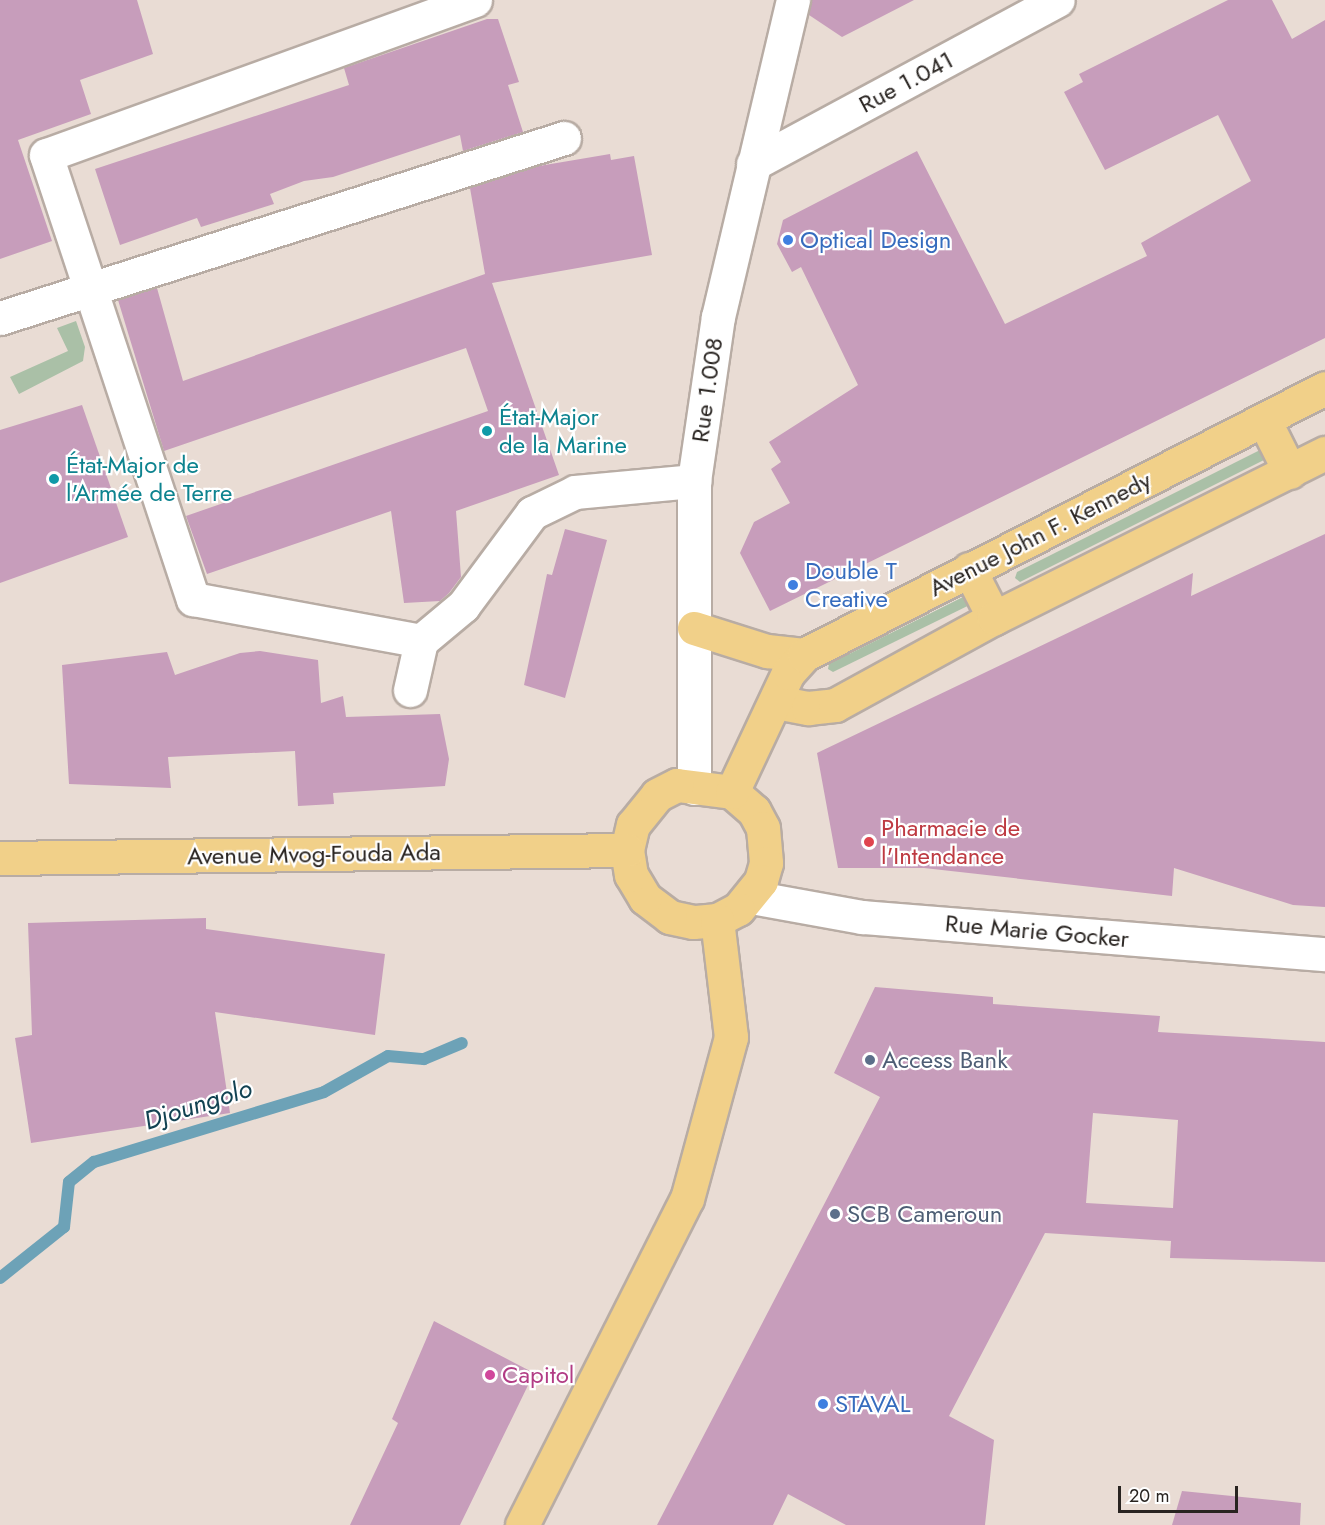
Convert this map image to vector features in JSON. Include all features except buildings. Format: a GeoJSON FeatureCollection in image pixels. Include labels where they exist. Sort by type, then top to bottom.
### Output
{"type":"FeatureCollection","features":[{"type":"Feature","properties":{"kind":"main road","name":"Avenue John F. Kennedy"},"geometry":{"type":"LineString","coordinates":[[732,792],[788,673],[804,655],[1325,388]]}},
{"type":"Feature","properties":{"kind":"main road"},"geometry":{"type":"LineString","coordinates":[[1264,420],[1290,472]]}},
{"type":"Feature","properties":{"kind":"main road"},"geometry":{"type":"LineString","coordinates":[[776,702],[808,708],[835,705],[994,618],[1325,453]]}},
{"type":"Feature","properties":{"kind":"main road"},"geometry":{"type":"LineString","coordinates":[[969,570],[994,618]]}},
{"type":"Feature","properties":{"kind":"main road"},"geometry":{"type":"LineString","coordinates":[[694,628],[767,651],[804,655]]}},
{"type":"Feature","properties":{"kind":"main road"},"geometry":{"type":"LineString","coordinates":[[677,785],[694,788],[714,786],[732,792],[754,811],[767,846],[766,863],[752,897],[717,920],[693,922],[670,917],[645,898],[631,875],[627,850],[643,807],[677,785]]}},
{"type":"Feature","properties":{"kind":"main road","name":"Avenue Mvog-Fouda Ada"},"geometry":{"type":"LineString","coordinates":[[0,858],[627,850]]}},
{"type":"Feature","properties":{"kind":"main road"},"geometry":{"type":"LineString","coordinates":[[522,1525],[687,1199],[731,1037],[717,920]]}},
{"type":"Feature","properties":{"kind":"street"},"geometry":{"type":"LineString","coordinates":[[421,641],[193,599],[46,155],[475,0]]}},
{"type":"Feature","properties":{"kind":"street","name":"Rue 1.008"},"geometry":{"type":"LineString","coordinates":[[694,788],[694,481],[718,316],[793,0]]}},
{"type":"Feature","properties":{"kind":"street","name":"Rue 1.041"},"geometry":{"type":"LineString","coordinates":[[753,164],[1058,0]]}},
{"type":"Feature","properties":{"kind":"street"},"geometry":{"type":"LineString","coordinates":[[0,318],[564,138]]}},
{"type":"Feature","properties":{"kind":"street"},"geometry":{"type":"LineString","coordinates":[[410,690],[421,641],[463,606],[532,513],[575,492],[694,481]]}},
{"type":"Feature","properties":{"kind":"street","name":"Rue Marie Gocker"},"geometry":{"type":"LineString","coordinates":[[752,897],[862,918],[1325,954]]}},
{"type":"Feature","properties":{"kind":"green space"},"geometry":{"type":"Polygon","coordinates":[[[76,321],[85,347],[83,361],[19,394],[10,377],[68,351],[57,328],[76,321]]]}},
{"type":"Feature","properties":{"kind":"green space"},"geometry":{"type":"Polygon","coordinates":[[[1278,441],[1282,451],[1020,582],[1015,578],[1017,572],[1278,441]]]}},
{"type":"Feature","properties":{"kind":"green space"},"geometry":{"type":"Polygon","coordinates":[[[991,583],[997,586],[994,593],[833,672],[828,669],[829,664],[991,583]]]}},
{"type":"Feature","properties":{"kind":"waterway","name":"Djoungolo"},"geometry":{"type":"LineString","coordinates":[[0,1278],[64,1227],[69,1182],[94,1162],[324,1092],[388,1056],[424,1059],[462,1043]]}},
{"type":"Feature","properties":{"kind":"place","name":"Optical Design"},"geometry":{"type":"Point","coordinates":[788,240]}},
{"type":"Feature","properties":{"kind":"place","name":"État-Major de la Marine"},"geometry":{"type":"Point","coordinates":[487,431]}},
{"type":"Feature","properties":{"kind":"place","name":"État-Major de l'Armée de Terre"},"geometry":{"type":"Point","coordinates":[54,479]}},
{"type":"Feature","properties":{"kind":"place","name":"Double T Creative"},"geometry":{"type":"Point","coordinates":[793,585]}},
{"type":"Feature","properties":{"kind":"place","name":"Pharmacie de l'Intendance"},"geometry":{"type":"Point","coordinates":[869,842]}},
{"type":"Feature","properties":{"kind":"place","name":"Access Bank"},"geometry":{"type":"Point","coordinates":[870,1060]}},
{"type":"Feature","properties":{"kind":"place","name":"SCB Cameroun"},"geometry":{"type":"Point","coordinates":[835,1214]}},
{"type":"Feature","properties":{"kind":"place","name":"Capitol"},"geometry":{"type":"Point","coordinates":[490,1375]}},
{"type":"Feature","properties":{"kind":"place","name":"STAVAL"},"geometry":{"type":"Point","coordinates":[823,1404]}}]}
